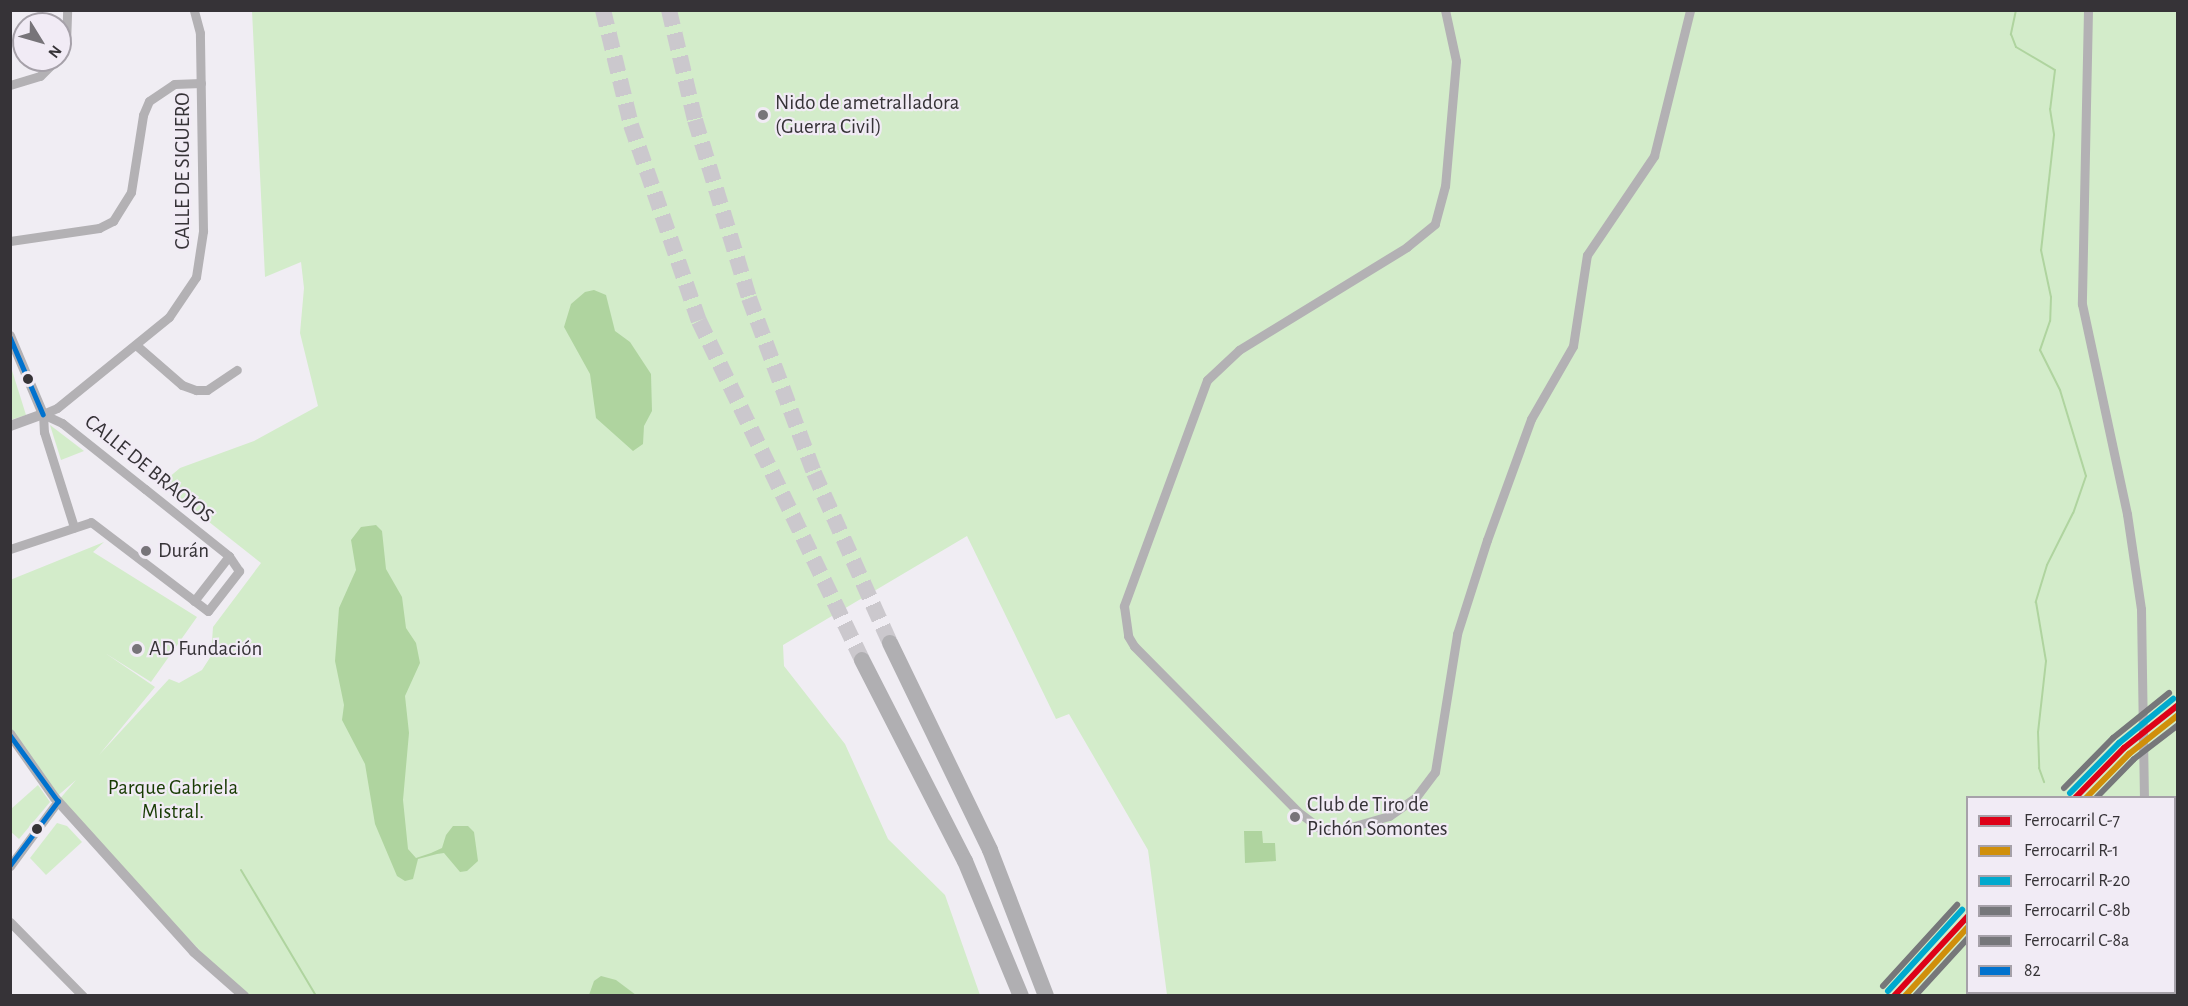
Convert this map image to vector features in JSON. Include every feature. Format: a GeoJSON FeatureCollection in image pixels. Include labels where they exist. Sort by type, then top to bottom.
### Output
{"type":"FeatureCollection","features":[{"type":"Feature","properties":{"kind":"highway"},"geometry":{"type":"LineString","coordinates":[[890,643],[990,850],[1046,996]]}},
{"type":"Feature","properties":{"kind":"highway"},"geometry":{"type":"LineString","coordinates":[[862,660],[965,861],[1022,996]]}},
{"type":"Feature","properties":{"kind":"street","name":"CALLE DE SIGUERO"},"geometry":{"type":"LineString","coordinates":[[43,414],[57,408],[169,317],[184,298],[202,255],[200,33],[194,10]]}},
{"type":"Feature","properties":{"kind":"street"},"geometry":{"type":"LineString","coordinates":[[1445,10],[1456,61],[1445,186],[1435,224],[1407,248],[1239,350],[1207,380],[1124,606],[1128,636],[1134,646],[1297,811],[1321,829],[1337,831],[1389,816],[1416,797],[1435,772],[1457,634],[1487,540],[1531,418],[1573,346],[1587,255],[1654,156],[1690,10]]}},
{"type":"Feature","properties":{"kind":"street"},"geometry":{"type":"LineString","coordinates":[[2088,10],[2082,304],[2127,514],[2140,609],[2144,796]]}},
{"type":"Feature","properties":{"kind":"street"},"geometry":{"type":"LineString","coordinates":[[10,85],[40,76],[44,72]]}},
{"type":"Feature","properties":{"kind":"street"},"geometry":{"type":"LineString","coordinates":[[10,241],[99,228],[114,221],[131,192],[143,115],[149,101],[174,84],[201,83]]}},
{"type":"Feature","properties":{"kind":"street"},"geometry":{"type":"LineString","coordinates":[[10,336],[43,414],[44,432],[74,527]]}},
{"type":"Feature","properties":{"kind":"street"},"geometry":{"type":"LineString","coordinates":[[136,345],[182,385],[196,390],[207,390],[237,370]]}},
{"type":"Feature","properties":{"kind":"street"},"geometry":{"type":"LineString","coordinates":[[10,426],[43,414]]}},
{"type":"Feature","properties":{"kind":"street","name":"CALLE DE BRAOJOS"},"geometry":{"type":"LineString","coordinates":[[43,414],[62,423],[230,556]]}},
{"type":"Feature","properties":{"kind":"street"},"geometry":{"type":"LineString","coordinates":[[10,549],[92,522],[194,601],[208,611],[215,607],[239,570],[230,556],[194,601]]}},
{"type":"Feature","properties":{"kind":"street"},"geometry":{"type":"LineString","coordinates":[[10,734],[58,801],[194,952],[244,996]]}},
{"type":"Feature","properties":{"kind":"street"},"geometry":{"type":"LineString","coordinates":[[10,866],[58,801]]}},
{"type":"Feature","properties":{"kind":"street"},"geometry":{"type":"LineString","coordinates":[[10,922],[83,996]]}},
{"type":"Feature","properties":{"kind":"green space","name":"Parque Gabriela Mistral."},"geometry":{"type":"Polygon","coordinates":[[[252,11],[2177,11],[2177,995],[1167,995],[1148,850],[1069,714],[1056,719],[967,536],[783,645],[784,666],[845,744],[888,839],[945,895],[980,995],[242,995],[58,801],[76,780],[55,798],[11,734],[10,580],[104,542],[93,552],[197,617],[151,682],[105,653],[155,687],[99,755],[169,679],[179,683],[202,670],[211,656],[213,627],[261,563],[161,484],[180,468],[254,441],[318,406],[300,333],[304,288],[301,262],[265,277],[252,11]]]}},
{"type":"Feature","properties":{"kind":"green space"},"geometry":{"type":"Polygon","coordinates":[[[10,364],[26,415],[11,420],[10,420],[10,364]]]}},
{"type":"Feature","properties":{"kind":"green space"},"geometry":{"type":"Polygon","coordinates":[[[50,425],[84,451],[61,460],[50,425]]]}},
{"type":"Feature","properties":{"kind":"green space"},"geometry":{"type":"Polygon","coordinates":[[[38,785],[50,802],[19,839],[11,832],[11,809],[38,785]]]}},
{"type":"Feature","properties":{"kind":"green space"},"geometry":{"type":"Polygon","coordinates":[[[57,823],[67,826],[82,842],[46,875],[30,858],[57,823]]]}},
{"type":"Feature","properties":{"kind":"shaded area"},"geometry":{"type":"Polygon","coordinates":[[[594,290],[606,295],[615,331],[630,342],[651,374],[652,411],[644,426],[643,444],[633,451],[596,418],[590,374],[564,327],[571,304],[585,292],[594,290]]]}},
{"type":"Feature","properties":{"kind":"shaded area"},"geometry":{"type":"Polygon","coordinates":[[[376,525],[382,531],[386,569],[402,597],[406,628],[416,643],[420,663],[405,696],[409,733],[403,800],[408,849],[416,858],[431,853],[442,848],[446,835],[453,826],[468,826],[474,832],[478,861],[467,871],[460,872],[444,853],[418,859],[413,879],[405,881],[397,876],[375,824],[365,764],[342,720],[344,705],[335,661],[339,608],[356,570],[351,540],[361,527],[376,525]]]}},
{"type":"Feature","properties":{"kind":"shaded area"},"geometry":{"type":"Polygon","coordinates":[[[1244,831],[1262,831],[1263,843],[1275,843],[1276,861],[1245,863],[1244,831]]]}},
{"type":"Feature","properties":{"kind":"shaded area"},"geometry":{"type":"Polygon","coordinates":[[[601,976],[616,980],[636,995],[589,995],[594,981],[601,976]]]}},
{"type":"Feature","properties":{"kind":"waterway"},"geometry":{"type":"LineString","coordinates":[[2016,10],[2011,34],[2016,47],[2055,70],[2050,109],[2054,135],[2041,250],[2051,297],[2050,321],[2040,350],[2060,390],[2086,476],[2073,513],[2047,565],[2036,602],[2046,661],[2038,732],[2039,768],[2044,782]]}},
{"type":"Feature","properties":{"kind":"waterway"},"geometry":{"type":"LineString","coordinates":[[241,870],[316,996]]}},
{"type":"Feature","properties":{"kind":"tunnel"},"geometry":{"type":"LineString","coordinates":[[603,10],[631,125],[699,321],[862,660]]}},
{"type":"Feature","properties":{"kind":"tunnel"},"geometry":{"type":"LineString","coordinates":[[669,10],[695,120],[749,298],[814,473],[890,643]]}},
{"type":"Feature","properties":{"kind":"rail line","name":"C-8a"},"geometry":{"type":"LineString","coordinates":[[2064,788],[2113,738],[2169,693]]}},
{"type":"Feature","properties":{"kind":"rail line","name":"R-20"},"geometry":{"type":"LineString","coordinates":[[2070,793],[2119,743],[2173,699]]}},
{"type":"Feature","properties":{"kind":"rail line","name":"C-7"},"geometry":{"type":"LineString","coordinates":[[2077,796],[2124,748],[2178,705]]}},
{"type":"Feature","properties":{"kind":"rail line","name":"R-1"},"geometry":{"type":"LineString","coordinates":[[2088,796],[2129,754],[2178,715]]}},
{"type":"Feature","properties":{"kind":"rail line","name":"C-8b"},"geometry":{"type":"LineString","coordinates":[[2098,796],[2134,759],[2178,725]]}},
{"type":"Feature","properties":{"kind":"rail line","name":"C-8a"},"geometry":{"type":"LineString","coordinates":[[1883,986],[1957,905]]}},
{"type":"Feature","properties":{"kind":"rail line","name":"R-20"},"geometry":{"type":"LineString","coordinates":[[1888,991],[1962,910]]}},
{"type":"Feature","properties":{"kind":"rail line","name":"C-7"},"geometry":{"type":"LineString","coordinates":[[1894,996],[1966,918]]}},
{"type":"Feature","properties":{"kind":"rail line","name":"R-1"},"geometry":{"type":"LineString","coordinates":[[1905,996],[1966,929]]}},
{"type":"Feature","properties":{"kind":"rail line","name":"C-8b"},"geometry":{"type":"LineString","coordinates":[[1915,996],[1966,940]]}},
{"type":"Feature","properties":{"kind":"transit line","name":"82"},"geometry":{"type":"LineString","coordinates":[[10,337],[43,414]]}},
{"type":"Feature","properties":{"kind":"transit line","name":"82"},"geometry":{"type":"LineString","coordinates":[[10,735],[58,801]]}},
{"type":"Feature","properties":{"kind":"transit line","name":"82"},"geometry":{"type":"LineString","coordinates":[[10,865],[58,801]]}},
{"type":"Feature","properties":{"kind":"place","name":"Nido de ametralladora (Guerra Civil)"},"geometry":{"type":"Point","coordinates":[763,115]}},
{"type":"Feature","properties":{"kind":"place","name":"Durán"},"geometry":{"type":"Point","coordinates":[146,551]}},
{"type":"Feature","properties":{"kind":"place","name":"AD Fundación"},"geometry":{"type":"Point","coordinates":[137,649]}},
{"type":"Feature","properties":{"kind":"place","name":"Club de Tiro de Pichón Somontes"},"geometry":{"type":"Point","coordinates":[1295,817]}}]}
